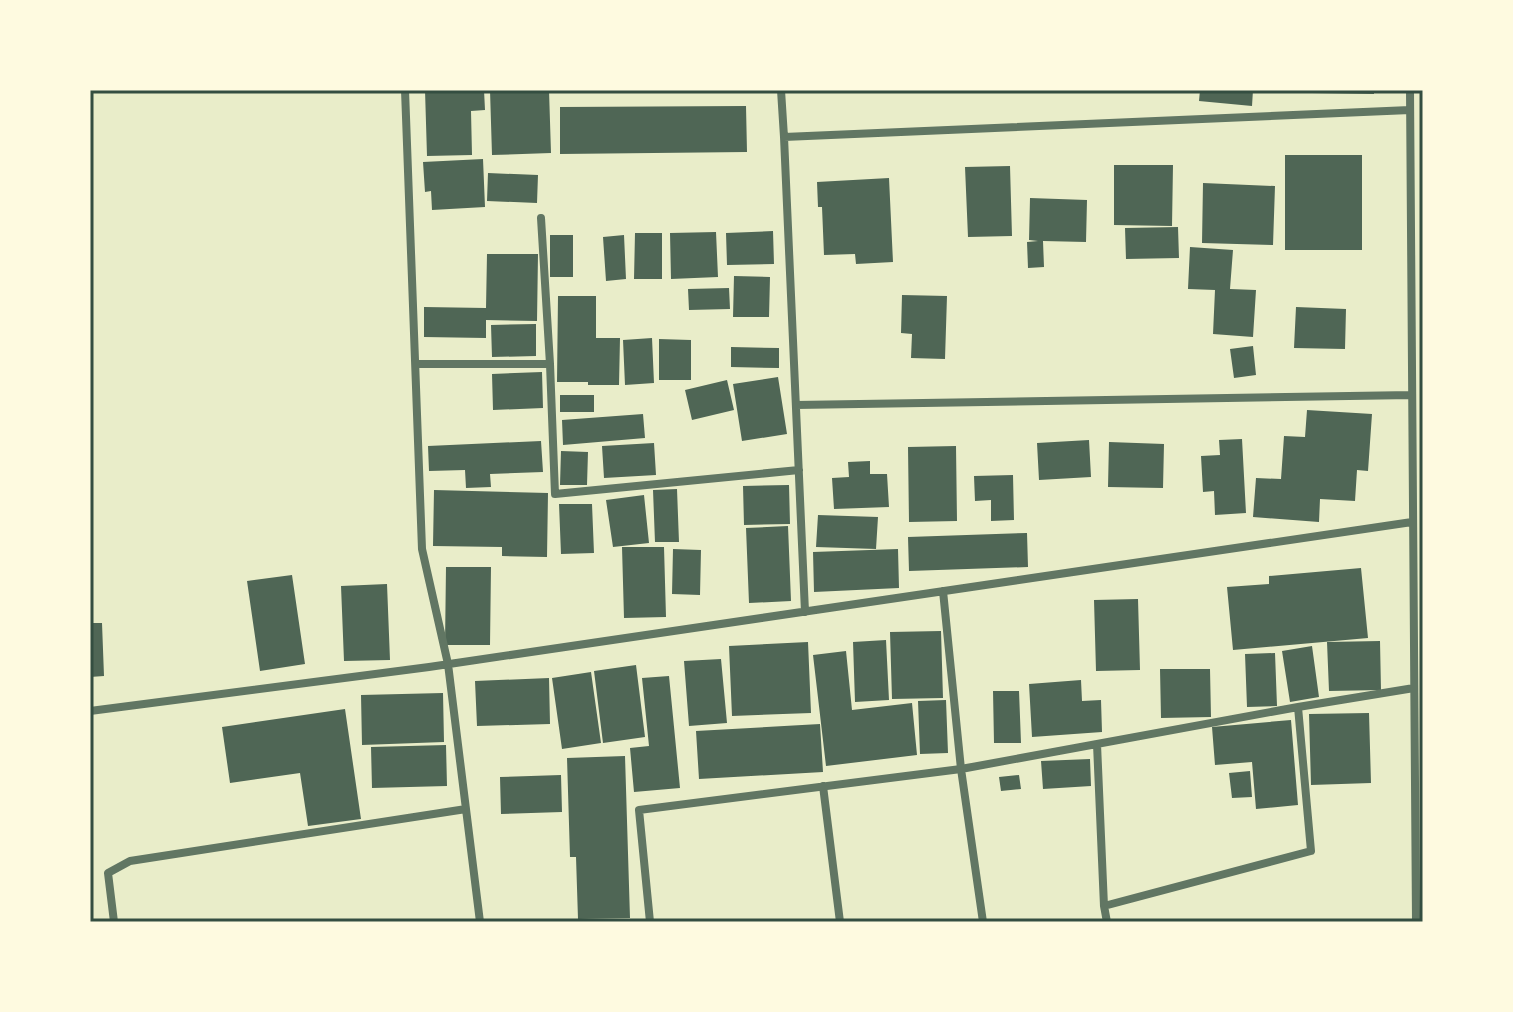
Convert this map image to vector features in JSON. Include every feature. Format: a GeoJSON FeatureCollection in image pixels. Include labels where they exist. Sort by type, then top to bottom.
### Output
{"type":"FeatureCollection","features":[{"type":"Feature","properties":{"kind":"street"},"geometry":{"type":"LineString","coordinates":[[405,90],[422,549],[448,664],[480,922]]}},
{"type":"Feature","properties":{"kind":"street"},"geometry":{"type":"LineString","coordinates":[[781,90],[805,612]]}},
{"type":"Feature","properties":{"kind":"street"},"geometry":{"type":"LineString","coordinates":[[1410,90],[1416,922]]}},
{"type":"Feature","properties":{"kind":"street"},"geometry":{"type":"LineString","coordinates":[[784,137],[1410,110]]}},
{"type":"Feature","properties":{"kind":"street"},"geometry":{"type":"LineString","coordinates":[[541,218],[555,494],[799,470]]}},
{"type":"Feature","properties":{"kind":"street"},"geometry":{"type":"LineString","coordinates":[[416,364],[550,364]]}},
{"type":"Feature","properties":{"kind":"street"},"geometry":{"type":"LineString","coordinates":[[796,405],[1412,395]]}},
{"type":"Feature","properties":{"kind":"street"},"geometry":{"type":"LineString","coordinates":[[90,711],[448,664],[1412,522]]}},
{"type":"Feature","properties":{"kind":"street"},"geometry":{"type":"LineString","coordinates":[[943,591],[961,769],[983,922]]}},
{"type":"Feature","properties":{"kind":"street"},"geometry":{"type":"LineString","coordinates":[[650,922],[639,810],[961,769],[1414,688]]}},
{"type":"Feature","properties":{"kind":"street"},"geometry":{"type":"LineString","coordinates":[[1104,906],[1311,851],[1298,707]]}},
{"type":"Feature","properties":{"kind":"street"},"geometry":{"type":"LineString","coordinates":[[1097,744],[1107,922]]}},
{"type":"Feature","properties":{"kind":"street"},"geometry":{"type":"LineString","coordinates":[[823,786],[840,922]]}},
{"type":"Feature","properties":{"kind":"street"},"geometry":{"type":"LineString","coordinates":[[114,922],[108,873],[130,861],[466,809]]}},
{"type":"Feature","properties":{"kind":"building"},"geometry":{"type":"Polygon","coordinates":[[[425,90],[484,90],[485,110],[471,111],[472,155],[427,156],[425,90]]]}},
{"type":"Feature","properties":{"kind":"building"},"geometry":{"type":"Polygon","coordinates":[[[490,90],[549,90],[551,153],[492,155],[490,90]]]}},
{"type":"Feature","properties":{"kind":"building"},"geometry":{"type":"Polygon","coordinates":[[[1200,90],[1253,90],[1252,106],[1199,101],[1200,90]]]}},
{"type":"Feature","properties":{"kind":"building"},"geometry":{"type":"Polygon","coordinates":[[[1312,90],[1374,90],[1374,94],[1312,93],[1312,90]]]}},
{"type":"Feature","properties":{"kind":"building"},"geometry":{"type":"Polygon","coordinates":[[[746,106],[747,152],[560,154],[560,107],[746,106]]]}},
{"type":"Feature","properties":{"kind":"building"},"geometry":{"type":"Polygon","coordinates":[[[1285,155],[1362,155],[1362,250],[1285,250],[1285,155]]]}},
{"type":"Feature","properties":{"kind":"building"},"geometry":{"type":"Polygon","coordinates":[[[483,159],[485,207],[432,210],[431,191],[425,192],[423,162],[483,159]]]}},
{"type":"Feature","properties":{"kind":"building"},"geometry":{"type":"Polygon","coordinates":[[[1114,165],[1173,165],[1172,226],[1114,225],[1114,165]]]}},
{"type":"Feature","properties":{"kind":"building"},"geometry":{"type":"Polygon","coordinates":[[[1010,166],[1012,236],[968,237],[965,167],[1010,166]]]}},
{"type":"Feature","properties":{"kind":"building"},"geometry":{"type":"Polygon","coordinates":[[[488,173],[538,175],[537,203],[487,201],[488,173]]]}},
{"type":"Feature","properties":{"kind":"building"},"geometry":{"type":"Polygon","coordinates":[[[889,178],[893,262],[856,264],[855,254],[824,255],[822,207],[818,207],[817,182],[889,178]]]}},
{"type":"Feature","properties":{"kind":"building"},"geometry":{"type":"Polygon","coordinates":[[[1203,183],[1275,186],[1273,245],[1202,243],[1203,183]]]}},
{"type":"Feature","properties":{"kind":"building"},"geometry":{"type":"Polygon","coordinates":[[[1030,198],[1087,200],[1086,242],[1043,241],[1044,267],[1028,268],[1027,242],[1038,241],[1029,240],[1030,198]]]}},
{"type":"Feature","properties":{"kind":"building"},"geometry":{"type":"Polygon","coordinates":[[[1178,227],[1179,258],[1126,259],[1125,228],[1178,227]]]}},
{"type":"Feature","properties":{"kind":"building"},"geometry":{"type":"Polygon","coordinates":[[[773,231],[774,264],[727,265],[726,233],[773,231]]]}},
{"type":"Feature","properties":{"kind":"building"},"geometry":{"type":"Polygon","coordinates":[[[716,232],[718,277],[671,279],[670,233],[716,232]]]}},
{"type":"Feature","properties":{"kind":"building"},"geometry":{"type":"Polygon","coordinates":[[[635,233],[662,233],[662,279],[634,279],[635,233]]]}},
{"type":"Feature","properties":{"kind":"building"},"geometry":{"type":"Polygon","coordinates":[[[550,235],[573,235],[573,277],[550,277],[550,235]]]}},
{"type":"Feature","properties":{"kind":"building"},"geometry":{"type":"Polygon","coordinates":[[[624,235],[626,279],[606,281],[603,237],[624,235]]]}},
{"type":"Feature","properties":{"kind":"building"},"geometry":{"type":"Polygon","coordinates":[[[1190,247],[1233,250],[1230,289],[1256,290],[1253,337],[1213,334],[1215,290],[1188,289],[1190,247]]]}},
{"type":"Feature","properties":{"kind":"building"},"geometry":{"type":"Polygon","coordinates":[[[487,254],[538,254],[537,321],[486,320],[486,338],[424,337],[424,307],[486,308],[487,254]]]}},
{"type":"Feature","properties":{"kind":"building"},"geometry":{"type":"Polygon","coordinates":[[[734,276],[770,277],[769,317],[733,317],[734,276]]]}},
{"type":"Feature","properties":{"kind":"building"},"geometry":{"type":"Polygon","coordinates":[[[729,288],[730,309],[689,310],[688,289],[729,288]]]}},
{"type":"Feature","properties":{"kind":"building"},"geometry":{"type":"Polygon","coordinates":[[[902,295],[947,296],[945,359],[911,358],[912,334],[901,333],[902,295]]]}},
{"type":"Feature","properties":{"kind":"building"},"geometry":{"type":"Polygon","coordinates":[[[558,296],[596,296],[596,338],[620,338],[619,385],[557,382],[558,296]]]}},
{"type":"Feature","properties":{"kind":"building"},"geometry":{"type":"Polygon","coordinates":[[[1296,307],[1346,309],[1345,349],[1294,348],[1296,307]]]}},
{"type":"Feature","properties":{"kind":"building"},"geometry":{"type":"Polygon","coordinates":[[[536,324],[536,356],[492,357],[491,325],[536,324]]]}},
{"type":"Feature","properties":{"kind":"building"},"geometry":{"type":"Polygon","coordinates":[[[652,338],[654,383],[625,385],[623,340],[652,338]]]}},
{"type":"Feature","properties":{"kind":"building"},"geometry":{"type":"Polygon","coordinates":[[[659,339],[691,340],[691,380],[659,380],[659,339]]]}},
{"type":"Feature","properties":{"kind":"building"},"geometry":{"type":"Polygon","coordinates":[[[1253,346],[1256,375],[1234,378],[1230,349],[1253,346]]]}},
{"type":"Feature","properties":{"kind":"building"},"geometry":{"type":"Polygon","coordinates":[[[731,347],[779,348],[779,368],[731,367],[731,347]]]}},
{"type":"Feature","properties":{"kind":"building"},"geometry":{"type":"Polygon","coordinates":[[[542,372],[543,408],[493,410],[492,374],[542,372]]]}},
{"type":"Feature","properties":{"kind":"building"},"geometry":{"type":"Polygon","coordinates":[[[778,377],[787,434],[742,441],[733,384],[778,377]]]}},
{"type":"Feature","properties":{"kind":"building"},"geometry":{"type":"Polygon","coordinates":[[[727,380],[734,410],[692,420],[685,390],[727,380]]]}},
{"type":"Feature","properties":{"kind":"building"},"geometry":{"type":"Polygon","coordinates":[[[560,395],[594,395],[594,412],[560,412],[560,395]]]}},
{"type":"Feature","properties":{"kind":"building"},"geometry":{"type":"Polygon","coordinates":[[[1307,410],[1372,414],[1368,471],[1357,470],[1355,501],[1320,499],[1319,522],[1253,517],[1256,478],[1281,479],[1284,436],[1305,437],[1307,410]]]}},
{"type":"Feature","properties":{"kind":"building"},"geometry":{"type":"Polygon","coordinates":[[[643,414],[645,438],[563,445],[562,420],[643,414]]]}},
{"type":"Feature","properties":{"kind":"building"},"geometry":{"type":"Polygon","coordinates":[[[1242,439],[1246,513],[1215,515],[1214,491],[1203,492],[1201,456],[1220,455],[1219,440],[1242,439]]]}},
{"type":"Feature","properties":{"kind":"building"},"geometry":{"type":"Polygon","coordinates":[[[1089,440],[1091,477],[1039,480],[1037,443],[1089,440]]]}},
{"type":"Feature","properties":{"kind":"building"},"geometry":{"type":"Polygon","coordinates":[[[541,441],[543,472],[490,474],[491,487],[466,488],[465,470],[429,471],[428,446],[541,441]]]}},
{"type":"Feature","properties":{"kind":"building"},"geometry":{"type":"Polygon","coordinates":[[[1109,442],[1164,444],[1163,488],[1108,487],[1109,442]]]}},
{"type":"Feature","properties":{"kind":"building"},"geometry":{"type":"Polygon","coordinates":[[[654,443],[656,475],[604,478],[602,446],[654,443]]]}},
{"type":"Feature","properties":{"kind":"building"},"geometry":{"type":"Polygon","coordinates":[[[956,446],[957,521],[909,522],[908,447],[956,446]]]}},
{"type":"Feature","properties":{"kind":"building"},"geometry":{"type":"Polygon","coordinates":[[[561,451],[588,452],[587,485],[560,485],[561,451]]]}},
{"type":"Feature","properties":{"kind":"building"},"geometry":{"type":"Polygon","coordinates":[[[870,461],[870,474],[887,474],[889,507],[834,509],[832,478],[849,477],[848,462],[870,461]]]}},
{"type":"Feature","properties":{"kind":"building"},"geometry":{"type":"Polygon","coordinates":[[[1013,475],[1014,520],[991,521],[991,500],[975,501],[974,476],[1013,475]]]}},
{"type":"Feature","properties":{"kind":"building"},"geometry":{"type":"Polygon","coordinates":[[[789,485],[790,524],[744,525],[743,486],[789,485]]]}},
{"type":"Feature","properties":{"kind":"building"},"geometry":{"type":"Polygon","coordinates":[[[677,489],[679,542],[655,542],[653,490],[677,489]]]}},
{"type":"Feature","properties":{"kind":"building"},"geometry":{"type":"Polygon","coordinates":[[[434,490],[548,493],[547,557],[502,556],[502,547],[433,546],[434,490]]]}},
{"type":"Feature","properties":{"kind":"building"},"geometry":{"type":"Polygon","coordinates":[[[644,495],[649,543],[613,547],[606,500],[644,495]]]}},
{"type":"Feature","properties":{"kind":"building"},"geometry":{"type":"Polygon","coordinates":[[[559,504],[592,504],[594,553],[561,554],[559,504]]]}},
{"type":"Feature","properties":{"kind":"building"},"geometry":{"type":"Polygon","coordinates":[[[818,515],[878,517],[876,549],[816,547],[818,515]]]}},
{"type":"Feature","properties":{"kind":"building"},"geometry":{"type":"Polygon","coordinates":[[[788,526],[791,601],[749,603],[746,528],[788,526]]]}},
{"type":"Feature","properties":{"kind":"building"},"geometry":{"type":"Polygon","coordinates":[[[1027,533],[1028,567],[909,571],[908,537],[1027,533]]]}},
{"type":"Feature","properties":{"kind":"building"},"geometry":{"type":"Polygon","coordinates":[[[622,547],[664,547],[666,617],[624,618],[622,547]]]}},
{"type":"Feature","properties":{"kind":"building"},"geometry":{"type":"Polygon","coordinates":[[[673,549],[701,550],[700,595],[672,594],[673,549]]]}},
{"type":"Feature","properties":{"kind":"building"},"geometry":{"type":"Polygon","coordinates":[[[898,549],[899,588],[814,592],[813,552],[898,549]]]}},
{"type":"Feature","properties":{"kind":"building"},"geometry":{"type":"Polygon","coordinates":[[[446,567],[491,567],[490,645],[445,645],[446,567]]]}},
{"type":"Feature","properties":{"kind":"building"},"geometry":{"type":"Polygon","coordinates":[[[1361,568],[1368,638],[1233,650],[1227,587],[1269,584],[1269,576],[1361,568]]]}},
{"type":"Feature","properties":{"kind":"building"},"geometry":{"type":"Polygon","coordinates":[[[292,575],[305,664],[260,671],[247,581],[292,575]]]}},
{"type":"Feature","properties":{"kind":"building"},"geometry":{"type":"Polygon","coordinates":[[[387,584],[390,660],[344,661],[341,586],[387,584]]]}},
{"type":"Feature","properties":{"kind":"building"},"geometry":{"type":"Polygon","coordinates":[[[1138,599],[1140,670],[1096,671],[1094,600],[1138,599]]]}},
{"type":"Feature","properties":{"kind":"building"},"geometry":{"type":"Polygon","coordinates":[[[90,623],[102,623],[104,676],[90,677],[90,623]]]}},
{"type":"Feature","properties":{"kind":"building"},"geometry":{"type":"Polygon","coordinates":[[[941,631],[943,698],[892,699],[890,632],[941,631]]]}},
{"type":"Feature","properties":{"kind":"building"},"geometry":{"type":"Polygon","coordinates":[[[886,640],[889,700],[855,702],[853,642],[886,640]]]}},
{"type":"Feature","properties":{"kind":"building"},"geometry":{"type":"Polygon","coordinates":[[[1380,641],[1381,690],[1329,691],[1327,642],[1380,641]]]}},
{"type":"Feature","properties":{"kind":"building"},"geometry":{"type":"Polygon","coordinates":[[[808,642],[811,713],[732,716],[729,646],[808,642]]]}},
{"type":"Feature","properties":{"kind":"building"},"geometry":{"type":"Polygon","coordinates":[[[1312,646],[1319,697],[1290,702],[1282,651],[1312,646]]]}},
{"type":"Feature","properties":{"kind":"building"},"geometry":{"type":"Polygon","coordinates":[[[846,651],[852,710],[912,703],[917,755],[826,766],[813,655],[846,651]]]}},
{"type":"Feature","properties":{"kind":"building"},"geometry":{"type":"Polygon","coordinates":[[[1275,653],[1277,706],[1247,707],[1245,654],[1275,653]]]}},
{"type":"Feature","properties":{"kind":"building"},"geometry":{"type":"Polygon","coordinates":[[[721,659],[727,723],[689,726],[684,661],[721,659]]]}},
{"type":"Feature","properties":{"kind":"building"},"geometry":{"type":"Polygon","coordinates":[[[636,665],[645,737],[603,743],[594,671],[636,665]]]}},
{"type":"Feature","properties":{"kind":"building"},"geometry":{"type":"Polygon","coordinates":[[[1160,669],[1210,669],[1211,717],[1161,718],[1160,669]]]}},
{"type":"Feature","properties":{"kind":"building"},"geometry":{"type":"Polygon","coordinates":[[[591,672],[601,743],[562,749],[552,678],[591,672]]]}},
{"type":"Feature","properties":{"kind":"building"},"geometry":{"type":"Polygon","coordinates":[[[669,676],[680,788],[634,792],[630,748],[649,746],[642,678],[669,676]]]}},
{"type":"Feature","properties":{"kind":"building"},"geometry":{"type":"Polygon","coordinates":[[[549,678],[550,724],[477,726],[475,681],[549,678]]]}},
{"type":"Feature","properties":{"kind":"building"},"geometry":{"type":"Polygon","coordinates":[[[1081,680],[1082,701],[1101,700],[1102,732],[1032,737],[1029,684],[1081,680]]]}},
{"type":"Feature","properties":{"kind":"building"},"geometry":{"type":"Polygon","coordinates":[[[993,691],[1019,691],[1021,743],[994,743],[993,691]]]}},
{"type":"Feature","properties":{"kind":"building"},"geometry":{"type":"Polygon","coordinates":[[[443,693],[444,742],[362,745],[361,695],[443,693]]]}},
{"type":"Feature","properties":{"kind":"building"},"geometry":{"type":"Polygon","coordinates":[[[946,700],[948,753],[920,754],[918,701],[946,700]]]}},
{"type":"Feature","properties":{"kind":"building"},"geometry":{"type":"Polygon","coordinates":[[[345,709],[361,819],[308,826],[300,773],[230,783],[222,727],[345,709]]]}},
{"type":"Feature","properties":{"kind":"building"},"geometry":{"type":"Polygon","coordinates":[[[1369,713],[1371,783],[1311,785],[1309,714],[1369,713]]]}},
{"type":"Feature","properties":{"kind":"building"},"geometry":{"type":"Polygon","coordinates":[[[1291,720],[1298,805],[1256,809],[1252,762],[1215,765],[1212,727],[1291,720]]]}},
{"type":"Feature","properties":{"kind":"building"},"geometry":{"type":"Polygon","coordinates":[[[820,724],[823,772],[699,779],[696,731],[820,724]]]}},
{"type":"Feature","properties":{"kind":"building"},"geometry":{"type":"Polygon","coordinates":[[[446,745],[447,786],[372,788],[371,747],[446,745]]]}},
{"type":"Feature","properties":{"kind":"building"},"geometry":{"type":"Polygon","coordinates":[[[625,756],[630,918],[578,919],[576,857],[570,857],[567,758],[625,756]]]}},
{"type":"Feature","properties":{"kind":"building"},"geometry":{"type":"Polygon","coordinates":[[[1090,759],[1091,786],[1043,789],[1041,761],[1090,759]]]}},
{"type":"Feature","properties":{"kind":"building"},"geometry":{"type":"Polygon","coordinates":[[[1250,771],[1252,797],[1232,798],[1229,773],[1250,771]]]}},
{"type":"Feature","properties":{"kind":"building"},"geometry":{"type":"Polygon","coordinates":[[[561,775],[562,812],[501,814],[500,777],[561,775]]]}},
{"type":"Feature","properties":{"kind":"building"},"geometry":{"type":"Polygon","coordinates":[[[1019,775],[1021,789],[1001,791],[999,777],[1019,775]]]}}]}
